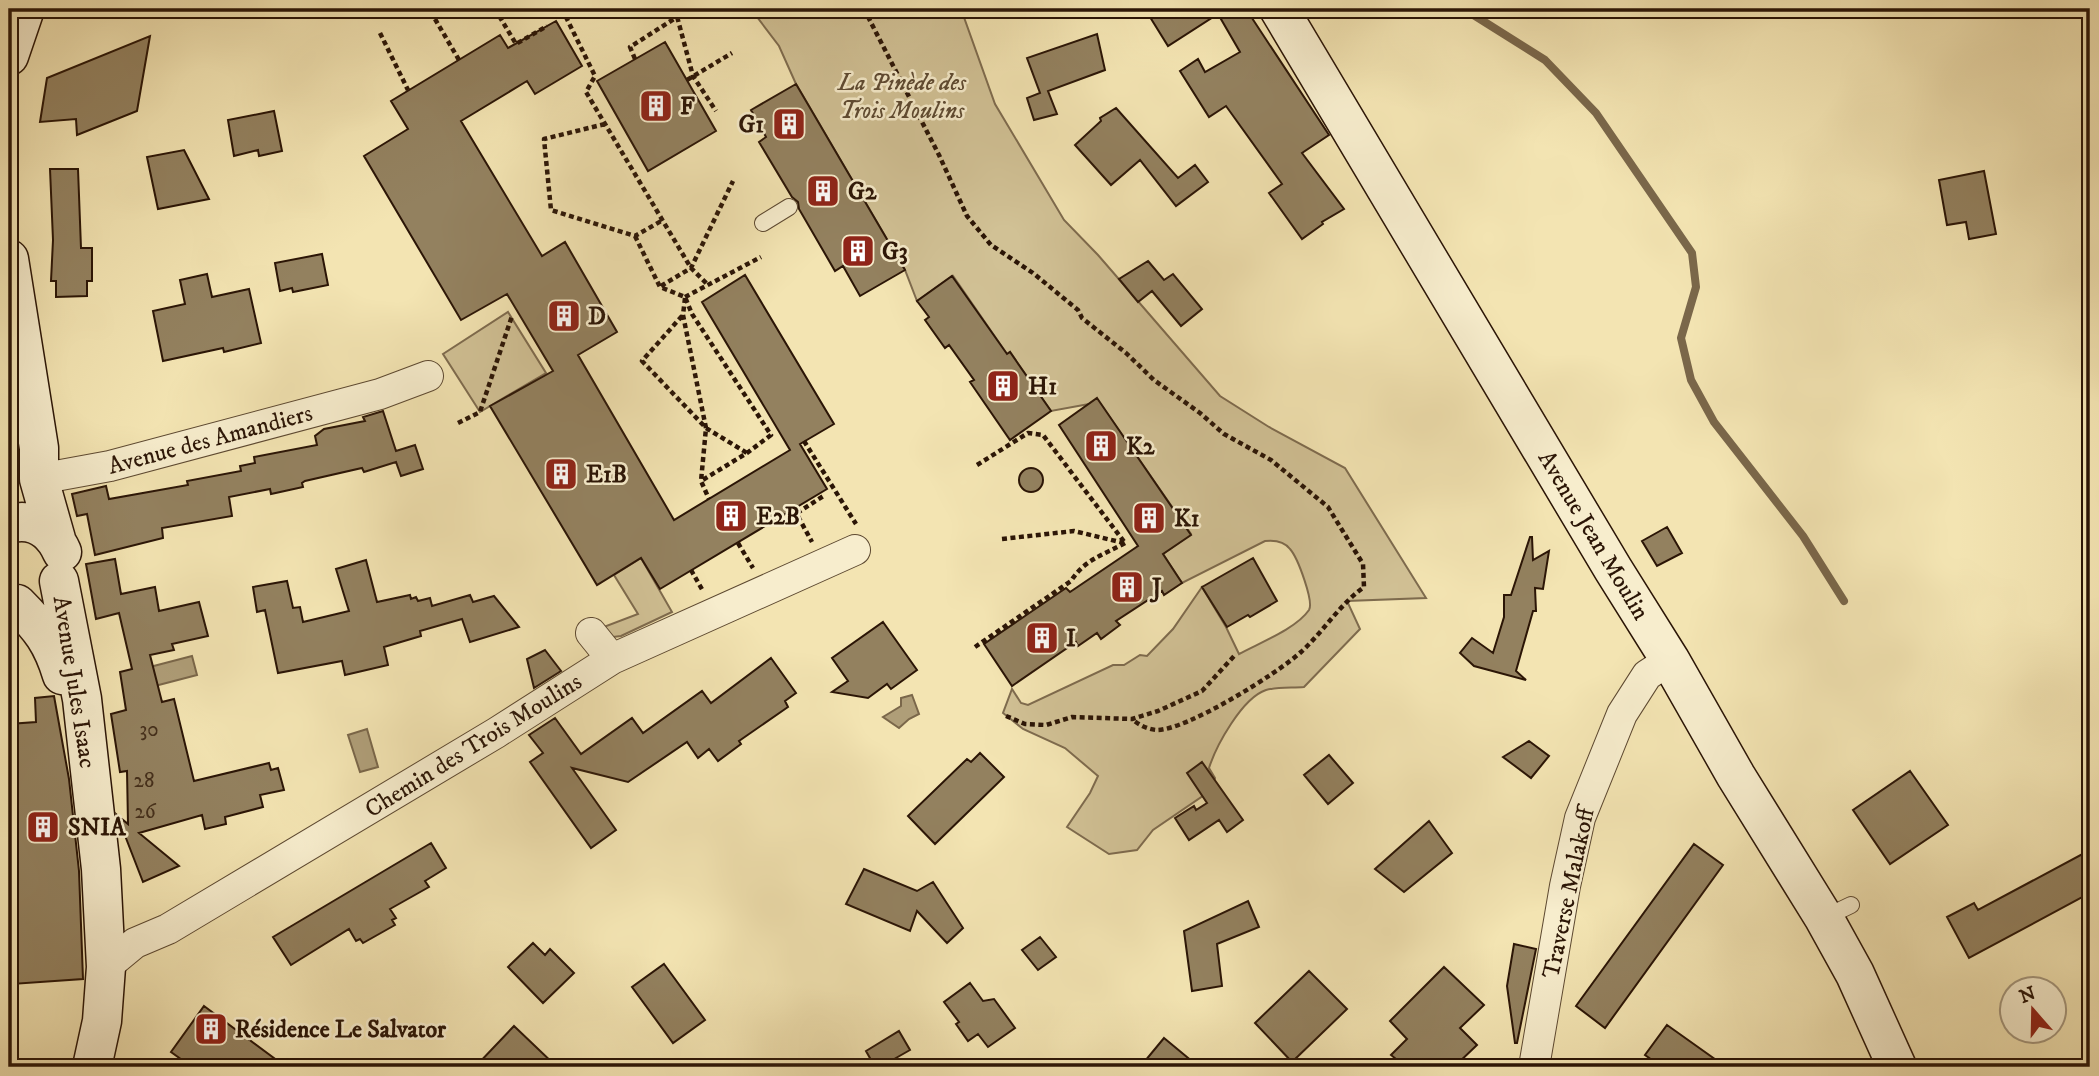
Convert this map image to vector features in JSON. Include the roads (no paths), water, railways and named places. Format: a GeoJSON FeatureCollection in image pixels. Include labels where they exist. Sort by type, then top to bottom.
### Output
{"type":"FeatureCollection","features":[{"type":"Feature","properties":{"kind":"main road"},"geometry":{"type":"LineString","coordinates":[[9,56],[25,9]]}},
{"type":"Feature","properties":{"kind":"main road","name":"Avenue Jean Moulin"},"geometry":{"type":"LineString","coordinates":[[1279,9],[1670,660],[1736,776],[1837,911],[1855,974],[1897,1067]]}},
{"type":"Feature","properties":{"kind":"main road"},"geometry":{"type":"LineString","coordinates":[[9,259],[26,410],[39,448],[39,478],[56,539]]}},
{"type":"Feature","properties":{"kind":"main road"},"geometry":{"type":"LineString","coordinates":[[11,523],[39,478]]}},
{"type":"Feature","properties":{"kind":"main road"},"geometry":{"type":"LineString","coordinates":[[11,523],[29,522],[44,528],[56,539]]}},
{"type":"Feature","properties":{"kind":"main road","name":"Avenue Jules Isaac"},"geometry":{"type":"LineString","coordinates":[[56,539],[62,552],[63,567],[59,581],[82,699],[101,869],[106,967],[89,1058]]}},
{"type":"Feature","properties":{"kind":"main road"},"geometry":{"type":"LineString","coordinates":[[13,603],[42,599],[52,592],[59,581]]}},
{"type":"Feature","properties":{"kind":"main road","name":"Avenue Jules Isaac"},"geometry":{"type":"LineString","coordinates":[[13,603],[42,629],[57,656],[91,783]]}},
{"type":"Feature","properties":{"kind":"street","name":"Avenue des Amandiers"},"geometry":{"type":"LineString","coordinates":[[39,478],[110,466],[380,394],[428,376]]}},
{"type":"Feature","properties":{"kind":"street","name":"Chemin des Trois Moulins"},"geometry":{"type":"LineString","coordinates":[[106,967],[135,943],[168,929],[496,733],[612,659],[858,542]]}},
{"type":"Feature","properties":{"kind":"street"},"geometry":{"type":"LineString","coordinates":[[591,633],[612,659]]}},
{"type":"Feature","properties":{"kind":"street","name":"Traverse Malakoff"},"geometry":{"type":"LineString","coordinates":[[1540,1066],[1565,886],[1580,818],[1622,714],[1647,675],[1670,660]]}},
{"type":"Feature","properties":{"kind":"lane"},"geometry":{"type":"LineString","coordinates":[[763,223],[789,208]]}},
{"type":"Feature","properties":{"kind":"waterway"},"geometry":{"type":"LineString","coordinates":[[1464,9],[1545,60],[1596,113],[1692,253],[1696,287],[1681,338],[1691,380],[1714,422],[1803,536],[1844,601]]}},
{"type":"Feature","properties":{"kind":"place","name":"F"},"geometry":{"type":"Point","coordinates":[656,106]}},
{"type":"Feature","properties":{"kind":"place","name":"G1"},"geometry":{"type":"Point","coordinates":[789,124]}},
{"type":"Feature","properties":{"kind":"place","name":"G2"},"geometry":{"type":"Point","coordinates":[823,191]}},
{"type":"Feature","properties":{"kind":"place","name":"G3"},"geometry":{"type":"Point","coordinates":[858,251]}},
{"type":"Feature","properties":{"kind":"place","name":"D"},"geometry":{"type":"Point","coordinates":[564,316]}},
{"type":"Feature","properties":{"kind":"place","name":"H1"},"geometry":{"type":"Point","coordinates":[1003,386]}},
{"type":"Feature","properties":{"kind":"place","name":"K2"},"geometry":{"type":"Point","coordinates":[1101,446]}},
{"type":"Feature","properties":{"kind":"place","name":"E1B"},"geometry":{"type":"Point","coordinates":[561,474]}},
{"type":"Feature","properties":{"kind":"place","name":"E2B"},"geometry":{"type":"Point","coordinates":[731,516]}},
{"type":"Feature","properties":{"kind":"place","name":"K1"},"geometry":{"type":"Point","coordinates":[1149,518]}},
{"type":"Feature","properties":{"kind":"place","name":"J"},"geometry":{"type":"Point","coordinates":[1127,587]}},
{"type":"Feature","properties":{"kind":"place","name":"I"},"geometry":{"type":"Point","coordinates":[1042,638]}},
{"type":"Feature","properties":{"kind":"place","name":"SNIA"},"geometry":{"type":"Point","coordinates":[43,827]}},
{"type":"Feature","properties":{"kind":"place","name":"Résidence Le Salvator"},"geometry":{"type":"Point","coordinates":[211,1029]}},
{"type":"Feature","properties":{"kind":"park label","name":"La Pinède des Trois Moulins"},"geometry":{"type":"Point","coordinates":[902,96]}}]}
